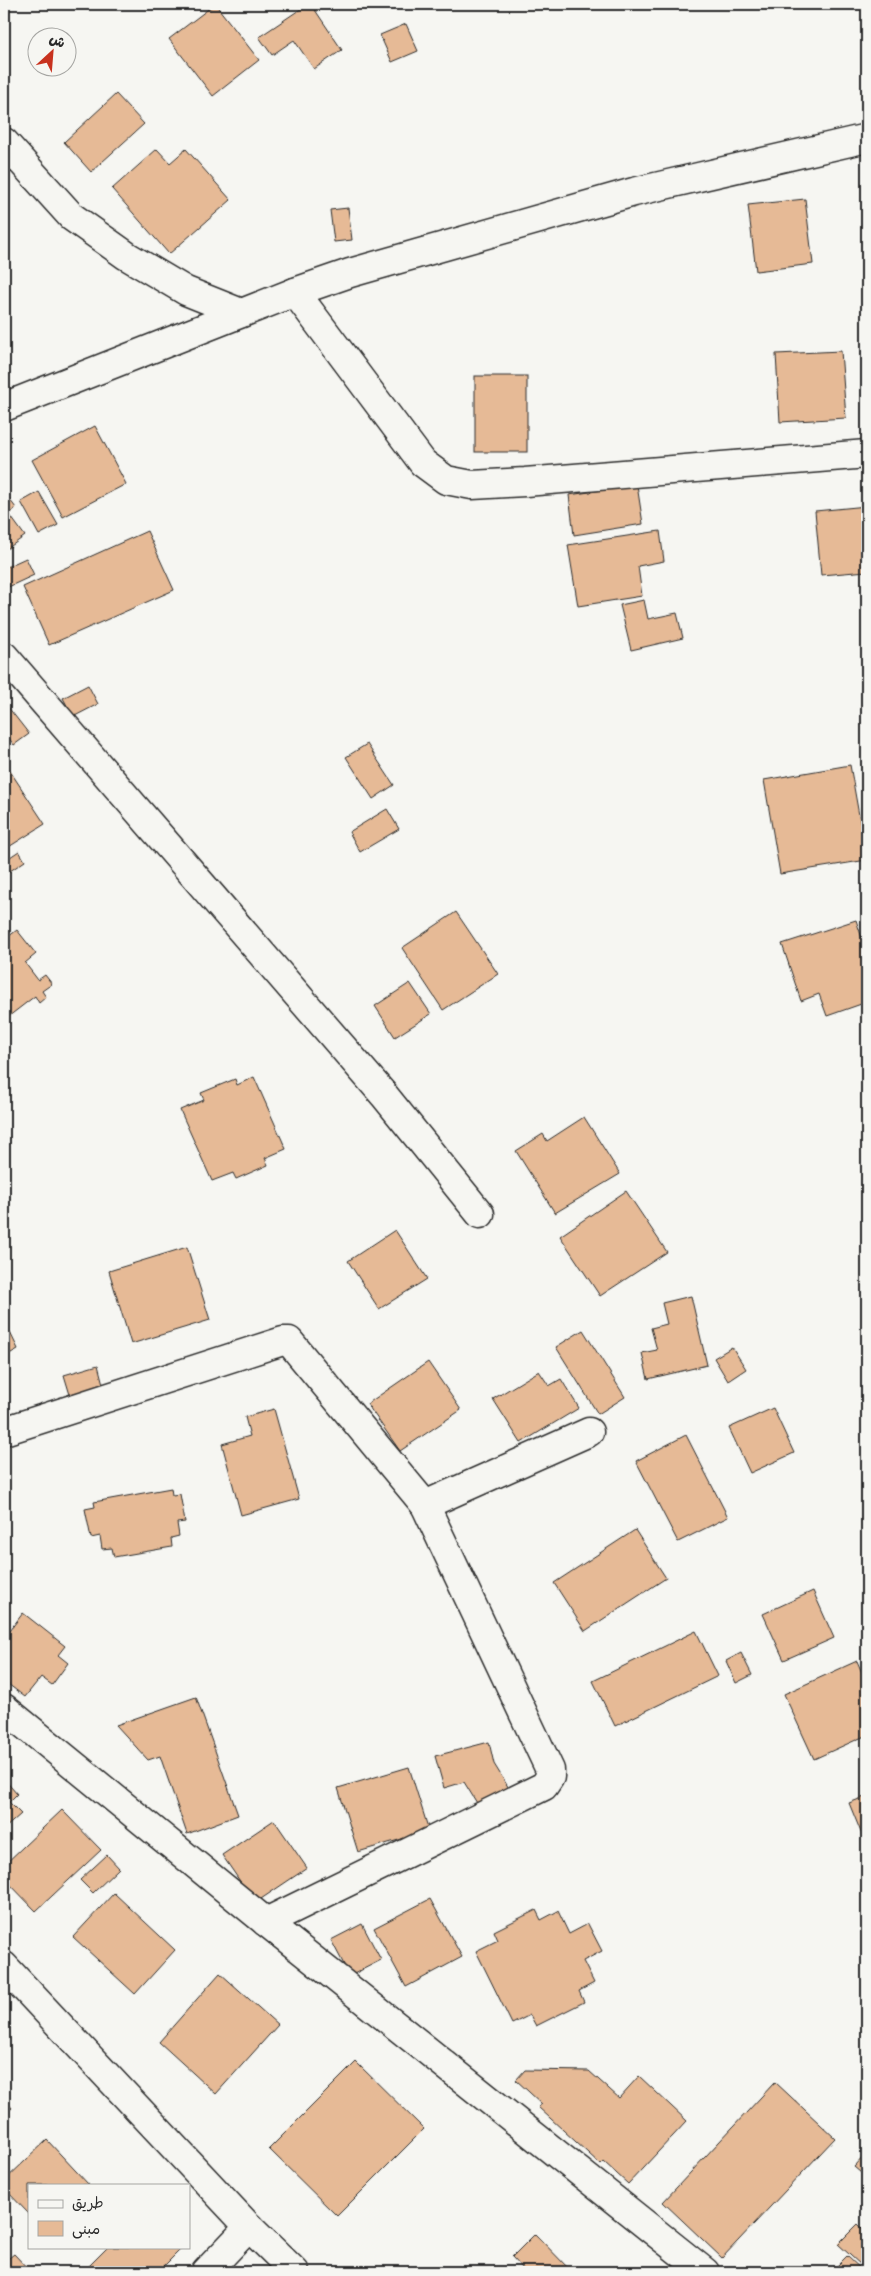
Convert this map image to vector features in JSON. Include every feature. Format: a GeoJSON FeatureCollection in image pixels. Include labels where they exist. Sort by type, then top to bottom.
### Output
{"type":"FeatureCollection","features":[{"type":"Feature","properties":{"kind":"street"},"geometry":{"type":"LineString","coordinates":[[4,407],[295,292],[350,273],[634,192],[867,138]]}},
{"type":"Feature","properties":{"kind":"street"},"geometry":{"type":"LineString","coordinates":[[4,142],[72,217],[119,251],[186,291],[241,313]]}},
{"type":"Feature","properties":{"kind":"street"},"geometry":{"type":"LineString","coordinates":[[295,292],[423,464],[446,480],[472,485],[525,482],[867,454]]}},
{"type":"Feature","properties":{"kind":"street"},"geometry":{"type":"LineString","coordinates":[[4,656],[384,1094],[480,1214]]}},
{"type":"Feature","properties":{"kind":"street"},"geometry":{"type":"LineString","coordinates":[[4,1431],[276,1342],[289,1341],[425,1506],[550,1770],[550,1777],[544,1786],[266,1922]]}},
{"type":"Feature","properties":{"kind":"street"},"geometry":{"type":"LineString","coordinates":[[425,1506],[589,1432]]}},
{"type":"Feature","properties":{"kind":"street"},"geometry":{"type":"LineString","coordinates":[[4,1708],[266,1922],[705,2272]]}},
{"type":"Feature","properties":{"kind":"street"},"geometry":{"type":"LineString","coordinates":[[4,1966],[250,2227],[295,2272]]}},
{"type":"Feature","properties":{"kind":"street"},"geometry":{"type":"LineString","coordinates":[[206,2272],[250,2227]]}},
{"type":"Feature","properties":{"kind":"building"},"geometry":{"type":"Polygon","coordinates":[[[215,4],[259,60],[213,96],[169,39],[215,4]]]}},
{"type":"Feature","properties":{"kind":"building"},"geometry":{"type":"Polygon","coordinates":[[[308,4],[311,4],[342,50],[314,69],[294,40],[272,55],[259,37],[308,4]]]}},
{"type":"Feature","properties":{"kind":"building"},"geometry":{"type":"Polygon","coordinates":[[[406,24],[418,51],[392,62],[380,35],[406,24]]]}},
{"type":"Feature","properties":{"kind":"building"},"geometry":{"type":"Polygon","coordinates":[[[116,94],[144,124],[91,172],[64,142],[116,94]]]}},
{"type":"Feature","properties":{"kind":"building"},"geometry":{"type":"Polygon","coordinates":[[[157,149],[170,163],[186,149],[231,200],[169,254],[112,189],[157,149]]]}},
{"type":"Feature","properties":{"kind":"building"},"geometry":{"type":"Polygon","coordinates":[[[805,199],[813,264],[756,271],[748,205],[805,199]]]}},
{"type":"Feature","properties":{"kind":"building"},"geometry":{"type":"Polygon","coordinates":[[[348,208],[352,240],[334,242],[330,210],[348,208]]]}},
{"type":"Feature","properties":{"kind":"building"},"geometry":{"type":"Polygon","coordinates":[[[841,351],[846,418],[780,422],[776,354],[841,351]]]}},
{"type":"Feature","properties":{"kind":"building"},"geometry":{"type":"Polygon","coordinates":[[[475,376],[527,376],[527,452],[475,452],[475,376]]]}},
{"type":"Feature","properties":{"kind":"building"},"geometry":{"type":"Polygon","coordinates":[[[95,426],[126,484],[63,517],[32,460],[95,426]]]}},
{"type":"Feature","properties":{"kind":"building"},"geometry":{"type":"Polygon","coordinates":[[[637,485],[643,524],[574,535],[569,495],[637,485]]]}},
{"type":"Feature","properties":{"kind":"building"},"geometry":{"type":"Polygon","coordinates":[[[4,492],[16,508],[9,514],[25,536],[4,551],[4,492]]]}},
{"type":"Feature","properties":{"kind":"building"},"geometry":{"type":"Polygon","coordinates":[[[39,492],[58,525],[39,535],[21,502],[39,492]]]}},
{"type":"Feature","properties":{"kind":"building"},"geometry":{"type":"Polygon","coordinates":[[[867,506],[867,571],[821,575],[815,511],[867,506]]]}},
{"type":"Feature","properties":{"kind":"building"},"geometry":{"type":"Polygon","coordinates":[[[147,531],[174,590],[49,645],[23,587],[147,531]]]}},
{"type":"Feature","properties":{"kind":"building"},"geometry":{"type":"Polygon","coordinates":[[[660,531],[664,561],[638,566],[642,596],[578,606],[568,545],[660,531]]]}},
{"type":"Feature","properties":{"kind":"building"},"geometry":{"type":"Polygon","coordinates":[[[26,558],[34,575],[4,589],[4,568],[26,558]]]}},
{"type":"Feature","properties":{"kind":"building"},"geometry":{"type":"Polygon","coordinates":[[[644,600],[648,619],[677,613],[683,638],[631,650],[620,605],[644,600]]]}},
{"type":"Feature","properties":{"kind":"building"},"geometry":{"type":"Polygon","coordinates":[[[88,685],[98,704],[73,717],[63,698],[88,685]]]}},
{"type":"Feature","properties":{"kind":"building"},"geometry":{"type":"Polygon","coordinates":[[[4,702],[29,734],[14,745],[4,732],[4,702]]]}},
{"type":"Feature","properties":{"kind":"building"},"geometry":{"type":"Polygon","coordinates":[[[367,744],[394,785],[373,799],[346,757],[367,744]]]}},
{"type":"Feature","properties":{"kind":"building"},"geometry":{"type":"Polygon","coordinates":[[[4,762],[45,824],[4,850],[4,762]]]}},
{"type":"Feature","properties":{"kind":"building"},"geometry":{"type":"Polygon","coordinates":[[[850,765],[867,860],[780,874],[764,780],[850,765]]]}},
{"type":"Feature","properties":{"kind":"building"},"geometry":{"type":"Polygon","coordinates":[[[387,809],[399,829],[360,852],[349,832],[387,809]]]}},
{"type":"Feature","properties":{"kind":"building"},"geometry":{"type":"Polygon","coordinates":[[[19,851],[25,861],[4,875],[4,861],[19,851]]]}},
{"type":"Feature","properties":{"kind":"building"},"geometry":{"type":"Polygon","coordinates":[[[456,912],[498,974],[443,1010],[402,948],[456,912]]]}},
{"type":"Feature","properties":{"kind":"building"},"geometry":{"type":"Polygon","coordinates":[[[856,920],[864,944],[867,942],[867,1002],[827,1016],[819,994],[801,1001],[782,944],[856,920]]]}},
{"type":"Feature","properties":{"kind":"building"},"geometry":{"type":"Polygon","coordinates":[[[17,930],[36,954],[25,963],[38,980],[45,975],[52,984],[42,991],[46,997],[39,1003],[35,996],[4,1020],[4,940],[17,930]]]}},
{"type":"Feature","properties":{"kind":"building"},"geometry":{"type":"Polygon","coordinates":[[[410,983],[431,1014],[395,1037],[375,1006],[410,983]]]}},
{"type":"Feature","properties":{"kind":"building"},"geometry":{"type":"Polygon","coordinates":[[[254,1077],[286,1149],[265,1158],[268,1165],[236,1179],[233,1173],[212,1181],[180,1110],[204,1100],[201,1093],[235,1079],[237,1085],[254,1077]]]}},
{"type":"Feature","properties":{"kind":"building"},"geometry":{"type":"Polygon","coordinates":[[[584,1117],[620,1174],[555,1213],[516,1151],[543,1134],[547,1141],[584,1117]]]}},
{"type":"Feature","properties":{"kind":"building"},"geometry":{"type":"Polygon","coordinates":[[[626,1191],[667,1252],[600,1296],[560,1236],[626,1191]]]}},
{"type":"Feature","properties":{"kind":"building"},"geometry":{"type":"Polygon","coordinates":[[[395,1230],[427,1279],[379,1309],[348,1261],[395,1230]]]}},
{"type":"Feature","properties":{"kind":"building"},"geometry":{"type":"Polygon","coordinates":[[[187,1247],[210,1320],[131,1344],[109,1271],[187,1247]]]}},
{"type":"Feature","properties":{"kind":"building"},"geometry":{"type":"Polygon","coordinates":[[[691,1296],[707,1365],[648,1379],[642,1353],[657,1350],[651,1328],[667,1324],[662,1303],[691,1296]]]}},
{"type":"Feature","properties":{"kind":"building"},"geometry":{"type":"Polygon","coordinates":[[[4,1320],[18,1349],[4,1357],[4,1320]]]}},
{"type":"Feature","properties":{"kind":"building"},"geometry":{"type":"Polygon","coordinates":[[[583,1330],[625,1397],[598,1414],[556,1347],[583,1330]]]}},
{"type":"Feature","properties":{"kind":"building"},"geometry":{"type":"Polygon","coordinates":[[[732,1347],[746,1369],[728,1381],[714,1358],[732,1347]]]}},
{"type":"Feature","properties":{"kind":"building"},"geometry":{"type":"Polygon","coordinates":[[[428,1362],[461,1410],[400,1451],[367,1404],[428,1362]]]}},
{"type":"Feature","properties":{"kind":"building"},"geometry":{"type":"Polygon","coordinates":[[[98,1365],[104,1388],[71,1398],[64,1375],[98,1365]]]}},
{"type":"Feature","properties":{"kind":"building"},"geometry":{"type":"Polygon","coordinates":[[[539,1371],[549,1386],[561,1379],[579,1408],[521,1443],[493,1399],[539,1371]]]}},
{"type":"Feature","properties":{"kind":"building"},"geometry":{"type":"Polygon","coordinates":[[[773,1408],[794,1453],[750,1473],[729,1428],[773,1408]]]}},
{"type":"Feature","properties":{"kind":"building"},"geometry":{"type":"Polygon","coordinates":[[[274,1409],[299,1499],[241,1515],[222,1444],[250,1436],[245,1417],[274,1409]]]}},
{"type":"Feature","properties":{"kind":"building"},"geometry":{"type":"Polygon","coordinates":[[[686,1435],[728,1517],[678,1542],[636,1461],[686,1435]]]}},
{"type":"Feature","properties":{"kind":"building"},"geometry":{"type":"Polygon","coordinates":[[[171,1488],[172,1495],[180,1494],[185,1522],[177,1523],[179,1536],[171,1538],[172,1547],[114,1557],[112,1548],[102,1549],[100,1536],[91,1538],[85,1509],[95,1507],[94,1502],[171,1488]]]}},
{"type":"Feature","properties":{"kind":"building"},"geometry":{"type":"Polygon","coordinates":[[[635,1530],[666,1578],[585,1631],[554,1583],[635,1530]]]}},
{"type":"Feature","properties":{"kind":"building"},"geometry":{"type":"Polygon","coordinates":[[[813,1591],[834,1638],[784,1660],[763,1614],[813,1591]]]}},
{"type":"Feature","properties":{"kind":"building"},"geometry":{"type":"Polygon","coordinates":[[[23,1613],[65,1646],[58,1655],[68,1663],[52,1685],[41,1677],[25,1697],[4,1681],[4,1638],[23,1613]]]}},
{"type":"Feature","properties":{"kind":"building"},"geometry":{"type":"Polygon","coordinates":[[[696,1631],[718,1676],[615,1726],[593,1681],[696,1631]]]}},
{"type":"Feature","properties":{"kind":"building"},"geometry":{"type":"Polygon","coordinates":[[[741,1653],[752,1675],[736,1683],[726,1661],[741,1653]]]}},
{"type":"Feature","properties":{"kind":"building"},"geometry":{"type":"Polygon","coordinates":[[[857,1661],[867,1684],[867,1735],[814,1759],[784,1694],[857,1661]]]}},
{"type":"Feature","properties":{"kind":"building"},"geometry":{"type":"Polygon","coordinates":[[[196,1697],[238,1815],[187,1834],[160,1756],[148,1760],[116,1725],[196,1697]]]}},
{"type":"Feature","properties":{"kind":"building"},"geometry":{"type":"Polygon","coordinates":[[[489,1742],[494,1764],[510,1790],[480,1808],[464,1782],[444,1788],[435,1756],[489,1742]]]}},
{"type":"Feature","properties":{"kind":"building"},"geometry":{"type":"Polygon","coordinates":[[[409,1767],[429,1831],[358,1852],[338,1788],[409,1767]]]}},
{"type":"Feature","properties":{"kind":"building"},"geometry":{"type":"Polygon","coordinates":[[[4,1779],[17,1794],[9,1802],[21,1814],[4,1829],[4,1779]]]}},
{"type":"Feature","properties":{"kind":"building"},"geometry":{"type":"Polygon","coordinates":[[[867,1796],[867,1847],[849,1803],[867,1796]]]}},
{"type":"Feature","properties":{"kind":"building"},"geometry":{"type":"Polygon","coordinates":[[[62,1810],[101,1850],[36,1911],[4,1878],[4,1865],[62,1810]]]}},
{"type":"Feature","properties":{"kind":"building"},"geometry":{"type":"Polygon","coordinates":[[[274,1820],[307,1868],[255,1903],[222,1855],[274,1820]]]}},
{"type":"Feature","properties":{"kind":"building"},"geometry":{"type":"Polygon","coordinates":[[[107,1855],[119,1868],[93,1893],[80,1880],[107,1855]]]}},
{"type":"Feature","properties":{"kind":"building"},"geometry":{"type":"Polygon","coordinates":[[[114,1893],[175,1950],[135,1994],[73,1937],[114,1893]]]}},
{"type":"Feature","properties":{"kind":"building"},"geometry":{"type":"Polygon","coordinates":[[[430,1899],[462,1957],[406,1987],[374,1928],[430,1899]]]}},
{"type":"Feature","properties":{"kind":"building"},"geometry":{"type":"Polygon","coordinates":[[[536,1910],[541,1920],[558,1911],[569,1934],[588,1924],[602,1951],[583,1961],[594,1983],[579,1991],[584,2002],[536,2026],[530,2015],[512,2024],[476,1951],[498,1940],[494,1931],[536,1910]]]}},
{"type":"Feature","properties":{"kind":"building"},"geometry":{"type":"Polygon","coordinates":[[[362,1924],[381,1960],[350,1976],[331,1940],[362,1924]]]}},
{"type":"Feature","properties":{"kind":"building"},"geometry":{"type":"Polygon","coordinates":[[[220,1973],[278,2025],[216,2094],[159,2042],[220,1973]]]}},
{"type":"Feature","properties":{"kind":"building"},"geometry":{"type":"Polygon","coordinates":[[[356,2062],[424,2129],[337,2216],[269,2149],[356,2062]]]}},
{"type":"Feature","properties":{"kind":"building"},"geometry":{"type":"Polygon","coordinates":[[[525,2070],[589,2071],[619,2098],[639,2076],[687,2121],[628,2184],[604,2162],[601,2165],[538,2107],[542,2104],[516,2080],[525,2070]]]}},
{"type":"Feature","properties":{"kind":"building"},"geometry":{"type":"Polygon","coordinates":[[[775,2082],[835,2138],[722,2258],[663,2202],[775,2082]]]}},
{"type":"Feature","properties":{"kind":"building"},"geometry":{"type":"Polygon","coordinates":[[[4,2099],[12,2108],[4,2116],[4,2099]]]}},
{"type":"Feature","properties":{"kind":"building"},"geometry":{"type":"Polygon","coordinates":[[[47,2140],[88,2184],[28,2184],[28,2213],[4,2188],[4,2181],[47,2140]]]}},
{"type":"Feature","properties":{"kind":"building"},"geometry":{"type":"Polygon","coordinates":[[[867,2153],[867,2178],[854,2167],[867,2153]]]}},
{"type":"Feature","properties":{"kind":"building"},"geometry":{"type":"Polygon","coordinates":[[[858,2224],[867,2233],[867,2261],[862,2266],[838,2244],[858,2224]]]}},
{"type":"Feature","properties":{"kind":"building"},"geometry":{"type":"Polygon","coordinates":[[[535,2234],[572,2272],[526,2272],[512,2257],[535,2234]]]}},
{"type":"Feature","properties":{"kind":"building"},"geometry":{"type":"Polygon","coordinates":[[[107,2248],[182,2248],[158,2272],[83,2272],[107,2248]]]}},
{"type":"Feature","properties":{"kind":"building"},"geometry":{"type":"Polygon","coordinates":[[[14,2254],[31,2272],[4,2272],[4,2262],[14,2254]]]}},
{"type":"Feature","properties":{"kind":"building"},"geometry":{"type":"Polygon","coordinates":[[[847,2256],[864,2272],[831,2272],[847,2256]]]}}]}
